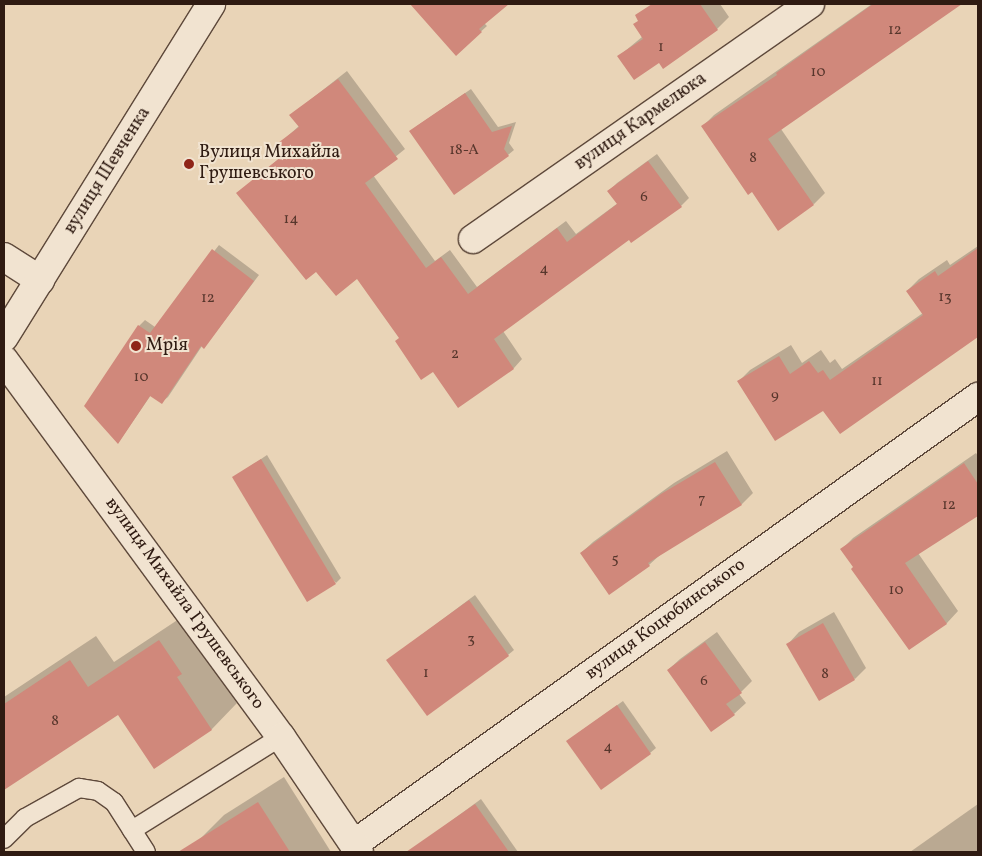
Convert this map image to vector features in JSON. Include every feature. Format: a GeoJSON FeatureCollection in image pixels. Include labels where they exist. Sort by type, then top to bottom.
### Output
{"type":"FeatureCollection","features":[{"type":"Feature","properties":{"kind":"street","name":"вулиця Шевченка"},"geometry":{"type":"LineString","coordinates":[[4,337],[211,4]]}},
{"type":"Feature","properties":{"kind":"street","name":"вулиця Кармелюка"},"geometry":{"type":"LineString","coordinates":[[473,240],[810,4]]}},
{"type":"Feature","properties":{"kind":"street"},"geometry":{"type":"LineString","coordinates":[[4,257],[40,280]]}},
{"type":"Feature","properties":{"kind":"street","name":"вулиця Михайла Грушевського"},"geometry":{"type":"LineString","coordinates":[[4,360],[282,737],[357,848]]}},
{"type":"Feature","properties":{"kind":"street","name":"вулиця Коцюбинського"},"geometry":{"type":"LineString","coordinates":[[357,848],[978,396]]}},
{"type":"Feature","properties":{"kind":"lane"},"geometry":{"type":"LineString","coordinates":[[132,830],[282,737]]}},
{"type":"Feature","properties":{"kind":"lane"},"geometry":{"type":"LineString","coordinates":[[4,839],[25,818],[79,788],[98,791],[114,802],[146,852]]}},
{"type":"Feature","properties":{"kind":"building"},"geometry":{"type":"Polygon","coordinates":[[[410,4],[509,4],[479,29],[482,32],[456,56],[410,4]]]}},
{"type":"Feature","properties":{"kind":"building"},"geometry":{"type":"Polygon","coordinates":[[[652,4],[700,4],[718,30],[663,69],[659,63],[634,80],[617,56],[643,39],[633,24],[638,21],[635,15],[652,4]]]}},
{"type":"Feature","properties":{"kind":"building"},"geometry":{"type":"Polygon","coordinates":[[[873,4],[962,4],[768,139],[814,205],[778,231],[752,192],[748,195],[701,126],[777,75],[776,73],[873,4]]]}},
{"type":"Feature","properties":{"kind":"building"},"geometry":{"type":"Polygon","coordinates":[[[338,79],[398,159],[365,183],[426,268],[441,257],[468,294],[557,228],[567,242],[617,204],[607,191],[648,161],[682,207],[631,243],[629,240],[494,339],[514,369],[458,408],[433,372],[421,380],[395,341],[399,338],[357,279],[336,296],[316,272],[306,280],[236,193],[286,153],[278,143],[299,127],[289,115],[338,79]]]}},
{"type":"Feature","properties":{"kind":"building"},"geometry":{"type":"Polygon","coordinates":[[[465,93],[492,132],[512,126],[504,149],[509,156],[454,195],[409,131],[465,93]]]}},
{"type":"Feature","properties":{"kind":"building"},"geometry":{"type":"Polygon","coordinates":[[[978,248],[978,337],[840,434],[823,411],[775,441],[737,381],[779,356],[790,374],[809,361],[818,373],[823,370],[830,380],[923,315],[906,291],[935,271],[938,276],[978,248]]]}},
{"type":"Feature","properties":{"kind":"building"},"geometry":{"type":"Polygon","coordinates":[[[212,249],[254,281],[204,349],[201,346],[162,404],[150,396],[118,444],[84,406],[138,325],[150,333],[212,249]]]}},
{"type":"Feature","properties":{"kind":"building"},"geometry":{"type":"Polygon","coordinates":[[[261,459],[336,584],[307,602],[232,477],[261,459]]]}},
{"type":"Feature","properties":{"kind":"building"},"geometry":{"type":"Polygon","coordinates":[[[715,462],[742,505],[648,563],[650,566],[609,595],[580,553],[661,494],[715,462]]]}},
{"type":"Feature","properties":{"kind":"building"},"geometry":{"type":"Polygon","coordinates":[[[964,463],[978,484],[978,516],[905,563],[947,624],[909,650],[851,569],[853,567],[840,549],[964,463]]]}},
{"type":"Feature","properties":{"kind":"building"},"geometry":{"type":"Polygon","coordinates":[[[469,600],[509,656],[427,716],[386,660],[469,600]]]}},
{"type":"Feature","properties":{"kind":"building"},"geometry":{"type":"Polygon","coordinates":[[[823,623],[855,680],[819,701],[786,644],[823,623]]]}},
{"type":"Feature","properties":{"kind":"building"},"geometry":{"type":"Polygon","coordinates":[[[159,640],[182,674],[177,677],[212,730],[154,769],[118,715],[4,790],[4,704],[70,660],[88,687],[159,640]]]}},
{"type":"Feature","properties":{"kind":"building"},"geometry":{"type":"Polygon","coordinates":[[[705,642],[742,693],[726,704],[735,715],[711,732],[667,670],[705,642]]]}},
{"type":"Feature","properties":{"kind":"building"},"geometry":{"type":"Polygon","coordinates":[[[617,705],[651,754],[601,790],[566,741],[617,705]]]}},
{"type":"Feature","properties":{"kind":"building"},"geometry":{"type":"Polygon","coordinates":[[[258,802],[290,852],[178,852],[258,802]]]}},
{"type":"Feature","properties":{"kind":"building"},"geometry":{"type":"Polygon","coordinates":[[[475,804],[509,852],[406,852],[475,804]]]}},
{"type":"Feature","properties":{"kind":"place","name":"Вулиця Михайла Грушевського"},"geometry":{"type":"Point","coordinates":[189,164]}},
{"type":"Feature","properties":{"kind":"place","name":"Мрія"},"geometry":{"type":"Point","coordinates":[136,346]}}]}
